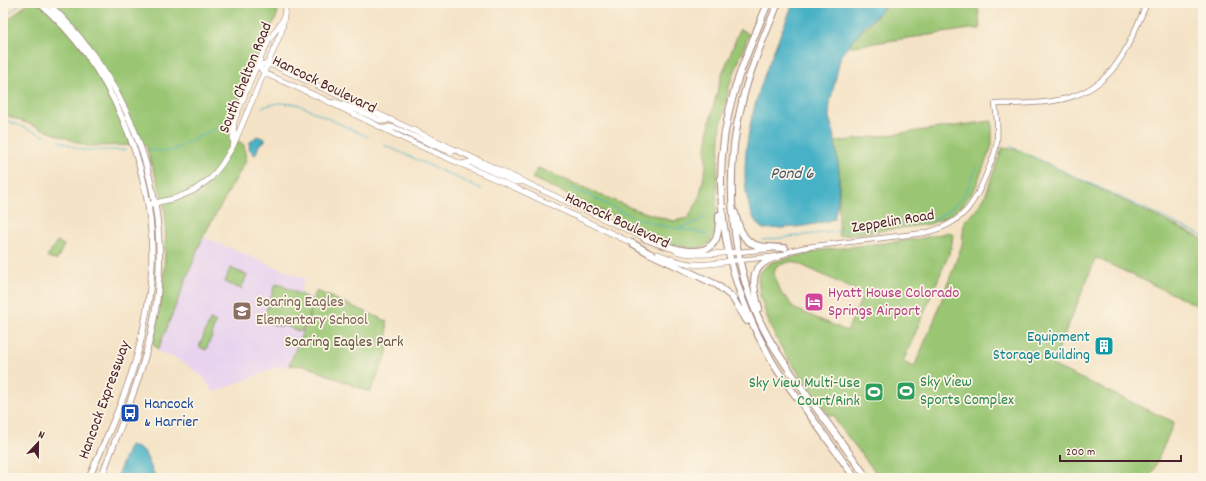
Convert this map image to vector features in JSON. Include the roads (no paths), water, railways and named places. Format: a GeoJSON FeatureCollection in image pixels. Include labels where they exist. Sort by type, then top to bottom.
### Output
{"type":"FeatureCollection","features":[{"type":"Feature","properties":{"kind":"highway"},"geometry":{"type":"LineString","coordinates":[[644,238],[675,248],[694,251],[705,249],[714,242],[719,228],[719,187],[725,133],[736,86],[750,46],[768,3]]}},
{"type":"Feature","properties":{"kind":"highway"},"geometry":{"type":"LineString","coordinates":[[778,3],[749,77],[742,101],[733,144],[731,178],[732,213],[740,261],[754,306],[768,336],[788,368],[868,478]]}},
{"type":"Feature","properties":{"kind":"highway"},"geometry":{"type":"LineString","coordinates":[[723,153],[721,186],[722,211],[730,261],[743,303],[753,327],[768,355]]}},
{"type":"Feature","properties":{"kind":"highway"},"geometry":{"type":"LineString","coordinates":[[731,178],[735,211],[743,235],[748,241],[758,246],[765,248],[785,248]]}},
{"type":"Feature","properties":{"kind":"highway"},"geometry":{"type":"LineString","coordinates":[[632,243],[649,253],[716,285],[728,293],[737,303],[754,334],[782,377],[855,478]]}},
{"type":"Feature","properties":{"kind":"highway"},"geometry":{"type":"LineString","coordinates":[[768,336],[755,296],[754,279],[757,269],[762,264],[767,260],[780,256]]}},
{"type":"Feature","properties":{"kind":"main road","name":"Hancock Expressway"},"geometry":{"type":"LineString","coordinates":[[39,3],[63,27],[78,45],[93,65],[110,94],[123,121],[137,158],[148,205],[152,259],[149,292],[142,335],[129,380],[89,478]]}},
{"type":"Feature","properties":{"kind":"main road","name":"Hancock Expressway"},"geometry":{"type":"LineString","coordinates":[[48,3],[78,35],[104,72],[118,96],[131,123],[145,161],[155,203],[158,227],[160,250],[159,275],[152,330],[135,386],[100,478]]}},
{"type":"Feature","properties":{"kind":"main road","name":"South Chelton Road"},"geometry":{"type":"LineString","coordinates":[[148,205],[176,198],[193,190],[211,178],[218,170],[233,146],[282,30],[286,3]]}},
{"type":"Feature","properties":{"kind":"main road","name":"South Chelton Road"},"geometry":{"type":"LineString","coordinates":[[233,146],[234,122],[269,40],[283,20]]}},
{"type":"Feature","properties":{"kind":"main road","name":"Hancock Boulevard"},"geometry":{"type":"LineString","coordinates":[[258,64],[268,64],[667,249],[685,254],[706,255],[739,252]]}},
{"type":"Feature","properties":{"kind":"main road","name":"Hancock Boulevard"},"geometry":{"type":"LineString","coordinates":[[258,64],[264,73],[321,98],[411,142],[518,189],[632,243],[666,257],[689,264],[697,265],[730,261]]}},
{"type":"Feature","properties":{"kind":"main road"},"geometry":{"type":"LineString","coordinates":[[321,98],[341,104],[379,120],[385,121],[389,119]]}},
{"type":"Feature","properties":{"kind":"main road"},"geometry":{"type":"LineString","coordinates":[[384,129],[388,127],[395,128],[438,147],[469,157]]}},
{"type":"Feature","properties":{"kind":"main road"},"geometry":{"type":"LineString","coordinates":[[462,164],[470,162],[515,182],[522,182],[518,189]]}},
{"type":"Feature","properties":{"kind":"main road"},"geometry":{"type":"LineString","coordinates":[[518,189],[526,187],[569,206],[577,207]]}},
{"type":"Feature","properties":{"kind":"street","name":"Zeppelin Road"},"geometry":{"type":"LineString","coordinates":[[730,261],[780,256],[793,250],[924,233],[940,229],[955,220],[977,197],[994,155],[998,129],[995,104],[1060,101],[1078,95],[1093,87],[1111,71],[1121,56],[1147,3]]}},
{"type":"Feature","properties":{"kind":"street"},"geometry":{"type":"LineString","coordinates":[[739,252],[785,248],[793,250]]}},
{"type":"Feature","properties":{"kind":"water","name":"Pond 6"},"geometry":{"type":"Polygon","coordinates":[[[794,3],[887,3],[841,55],[830,103],[829,117],[834,133],[839,172],[838,202],[834,219],[790,228],[763,229],[754,219],[748,202],[745,177],[746,151],[749,130],[760,88],[775,47],[794,3]]]}},
{"type":"Feature","properties":{"kind":"water"},"geometry":{"type":"Polygon","coordinates":[[[257,136],[265,139],[265,141],[259,145],[256,154],[254,155],[249,148],[250,142],[257,136]]]}},
{"type":"Feature","properties":{"kind":"water"},"geometry":{"type":"Polygon","coordinates":[[[130,445],[144,451],[156,478],[116,478],[130,445]]]}},
{"type":"Feature","properties":{"kind":"waterway"},"geometry":{"type":"LineString","coordinates":[[3,19],[21,3]]}},
{"type":"Feature","properties":{"kind":"waterway"},"geometry":{"type":"LineString","coordinates":[[262,107],[278,103],[297,104],[368,137]]}},
{"type":"Feature","properties":{"kind":"waterway"},"geometry":{"type":"LineString","coordinates":[[3,119],[45,136]]}},
{"type":"Feature","properties":{"kind":"waterway"},"geometry":{"type":"LineString","coordinates":[[149,150],[167,152],[173,150],[226,123]]}},
{"type":"Feature","properties":{"kind":"waterway"},"geometry":{"type":"LineString","coordinates":[[59,141],[82,150],[125,150]]}},
{"type":"Feature","properties":{"kind":"waterway"},"geometry":{"type":"LineString","coordinates":[[384,145],[482,189]]}},
{"type":"Feature","properties":{"kind":"waterway"},"geometry":{"type":"LineString","coordinates":[[1010,146],[1203,236]]}},
{"type":"Feature","properties":{"kind":"waterway"},"geometry":{"type":"LineString","coordinates":[[763,240],[933,220],[955,205],[965,193],[976,168]]}},
{"type":"Feature","properties":{"kind":"waterway"},"geometry":{"type":"LineString","coordinates":[[571,187],[633,217],[659,225],[707,234]]}},
{"type":"Feature","properties":{"kind":"waterway"},"geometry":{"type":"LineString","coordinates":[[680,228],[705,217]]}},
{"type":"Feature","properties":{"kind":"place","name":"Hyatt House Colorado Springs Airport"},"geometry":{"type":"Point","coordinates":[814,302]}},
{"type":"Feature","properties":{"kind":"place","name":"Soaring Eagles Elementary School"},"geometry":{"type":"Point","coordinates":[242,311]}},
{"type":"Feature","properties":{"kind":"place","name":"Equipment Storage Building"},"geometry":{"type":"Point","coordinates":[1104,346]}},
{"type":"Feature","properties":{"kind":"place","name":"Sky View Sports Complex"},"geometry":{"type":"Point","coordinates":[906,391]}},
{"type":"Feature","properties":{"kind":"place","name":"Sky View Multi-Use Court/Rink"},"geometry":{"type":"Point","coordinates":[874,392]}},
{"type":"Feature","properties":{"kind":"place","name":"Hancock & Harrier"},"geometry":{"type":"Point","coordinates":[130,413]}},
{"type":"Feature","properties":{"kind":"park label","name":"Soaring Eagles Park"},"geometry":{"type":"Point","coordinates":[344,342]}}]}
